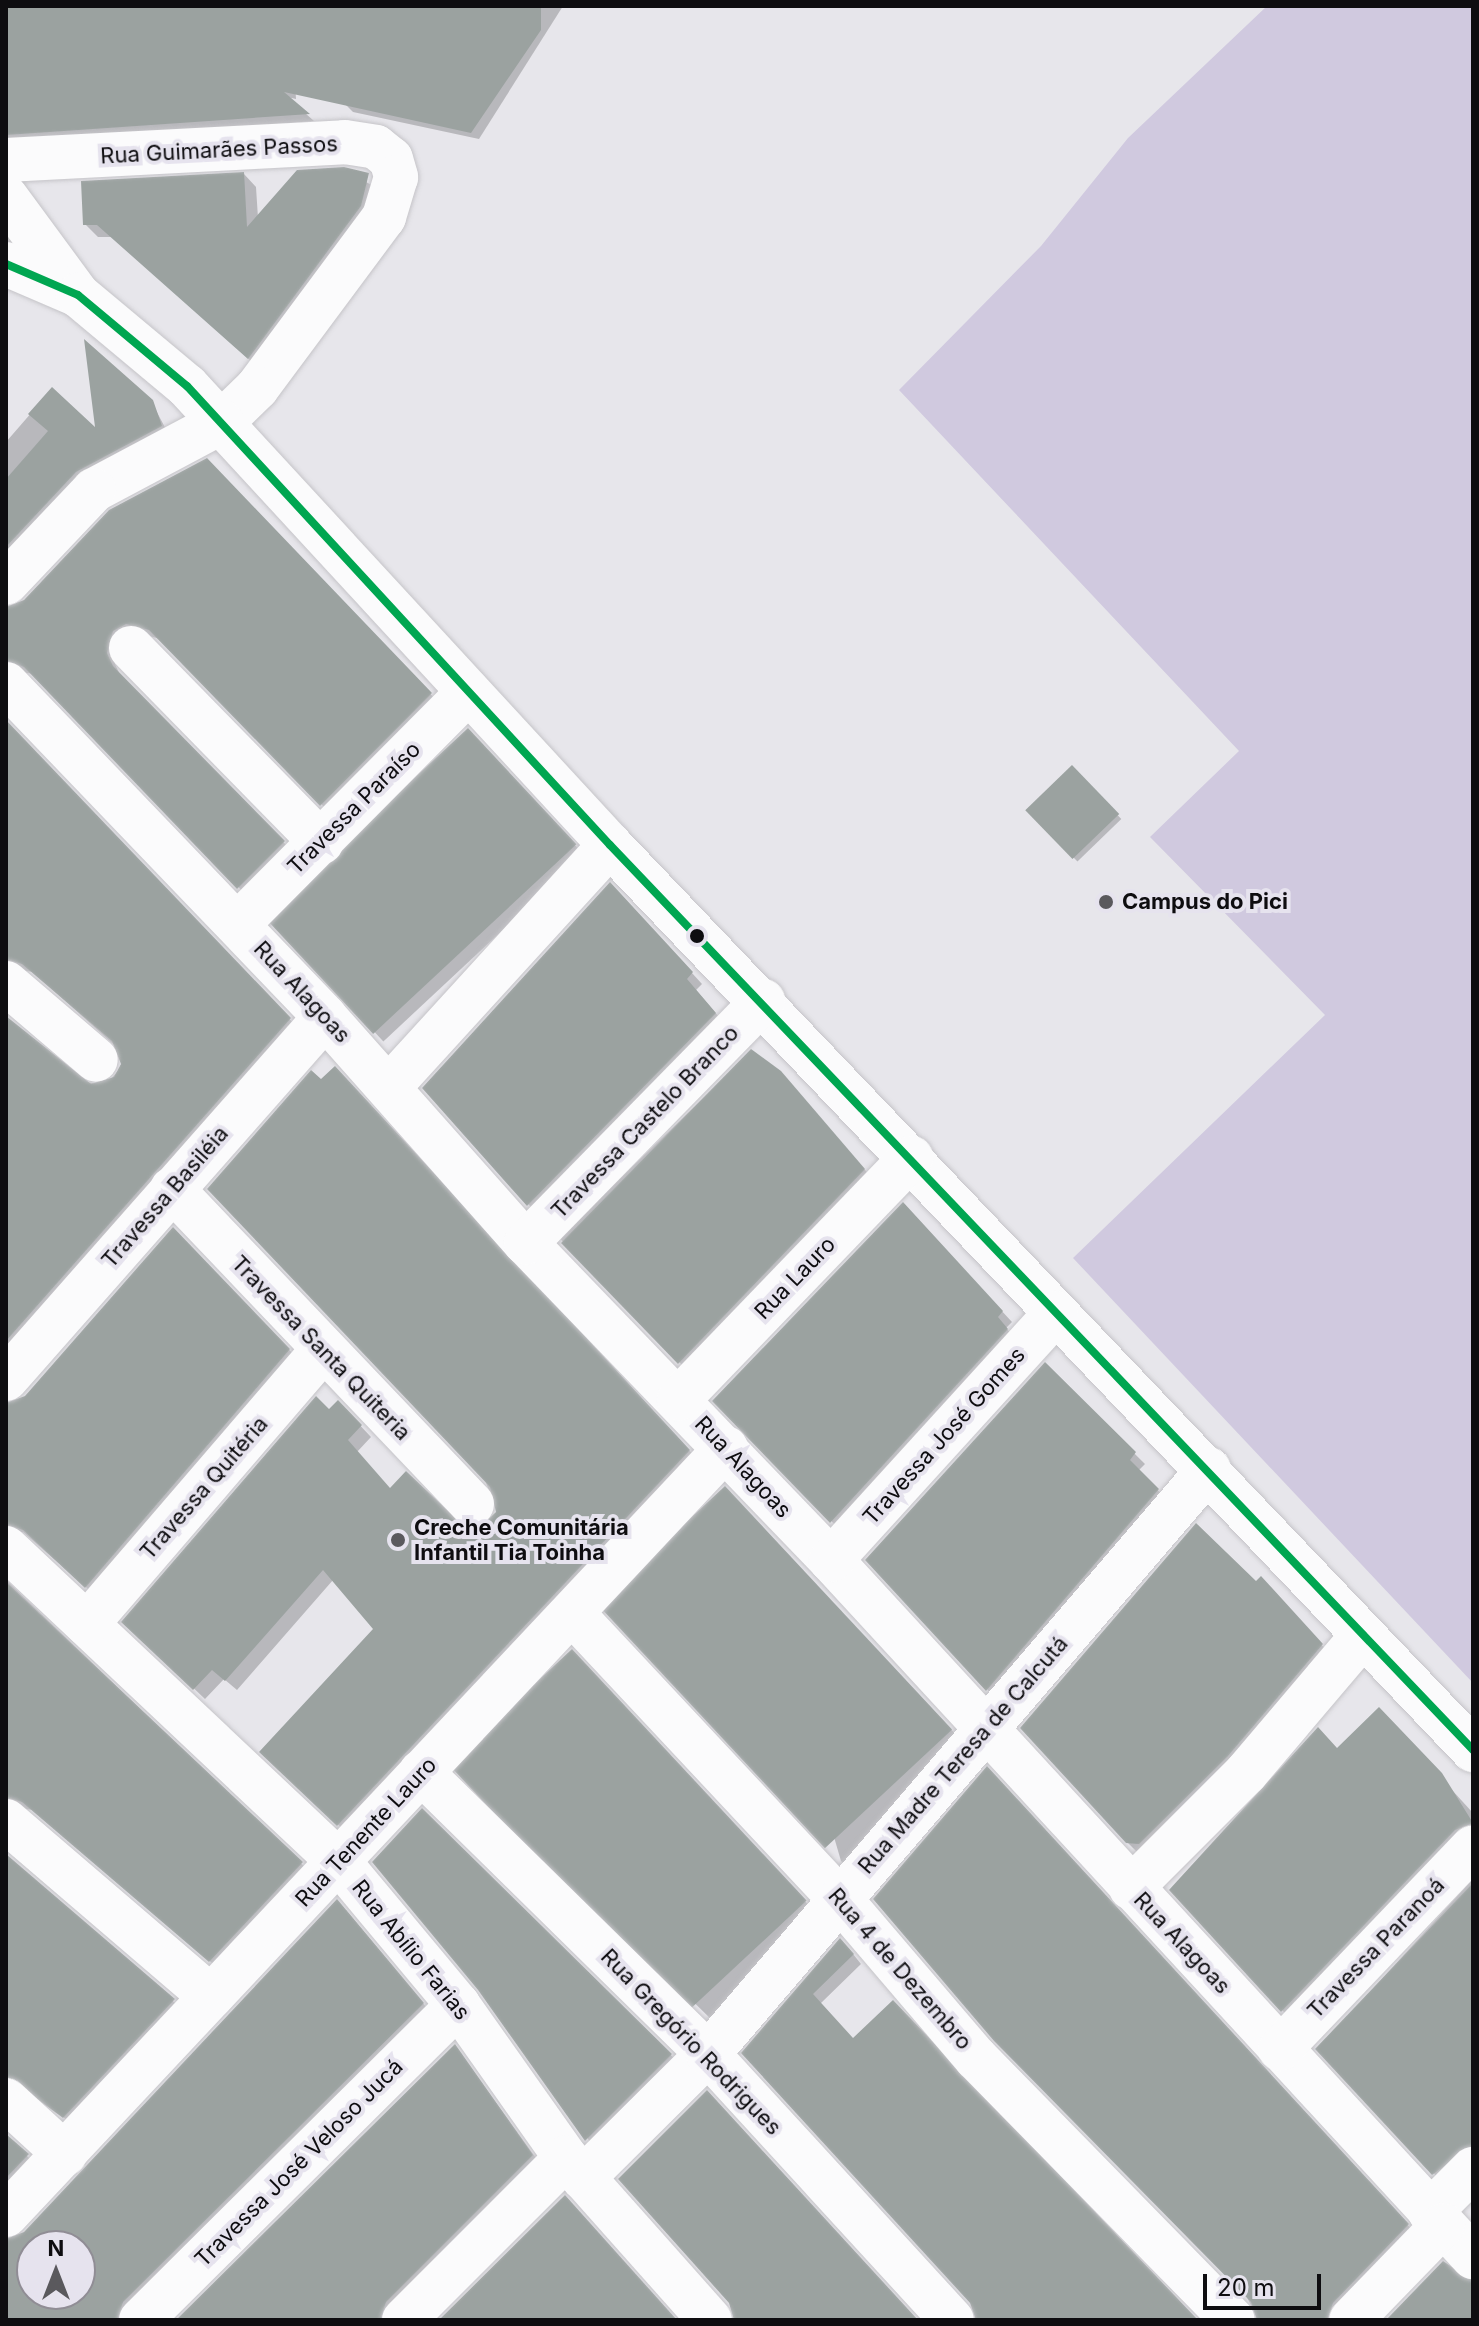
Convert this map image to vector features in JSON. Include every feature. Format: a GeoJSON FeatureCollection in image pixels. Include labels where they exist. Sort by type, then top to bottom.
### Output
{"type":"FeatureCollection","features":[{"type":"Feature","properties":{"kind":"street","name":"Rua Guimarães Passos"},"geometry":{"type":"LineString","coordinates":[[6,160],[345,142],[376,147],[391,159],[396,193],[384,217],[296,341],[222,422],[94,490],[6,583]]}},
{"type":"Feature","properties":{"kind":"street"},"geometry":{"type":"LineString","coordinates":[[6,197],[78,295],[222,422],[610,845],[763,1001],[1473,1750]]}},
{"type":"Feature","properties":{"kind":"street"},"geometry":{"type":"LineString","coordinates":[[6,264],[78,295]]}},
{"type":"Feature","properties":{"kind":"street"},"geometry":{"type":"LineString","coordinates":[[131,648],[321,842]]}},
{"type":"Feature","properties":{"kind":"street","name":"Rua Alagoas"},"geometry":{"type":"LineString","coordinates":[[6,684],[325,1017],[526,1243],[831,1560],[1473,2257]]}},
{"type":"Feature","properties":{"kind":"street","name":"Travessa Paraíso"},"geometry":{"type":"LineString","coordinates":[[238,924],[468,692]]}},
{"type":"Feature","properties":{"kind":"street"},"geometry":{"type":"LineString","coordinates":[[389,1087],[610,845]]}},
{"type":"Feature","properties":{"kind":"street"},"geometry":{"type":"LineString","coordinates":[[6,983],[96,1060]]}},
{"type":"Feature","properties":{"kind":"street","name":"Travessa Castelo Branco"},"geometry":{"type":"LineString","coordinates":[[526,1243],[763,1001]]}},
{"type":"Feature","properties":{"kind":"street","name":"Travessa Basiléia"},"geometry":{"type":"LineString","coordinates":[[6,1379],[325,1017]]}},
{"type":"Feature","properties":{"kind":"street","name":"Rua Lauro"},"geometry":{"type":"LineString","coordinates":[[679,1399],[911,1158]]}},
{"type":"Feature","properties":{"kind":"street","name":"Travessa Santa Quiteria"},"geometry":{"type":"LineString","coordinates":[[172,1189],[321,1352],[472,1504]]}},
{"type":"Feature","properties":{"kind":"street","name":"Travessa José Gomes"},"geometry":{"type":"LineString","coordinates":[[831,1560],[1056,1313]]}},
{"type":"Feature","properties":{"kind":"street","name":"Travessa Quitéria"},"geometry":{"type":"LineString","coordinates":[[87,1624],[321,1352]]}},
{"type":"Feature","properties":{"kind":"street","name":"Rua Tenente Lauro"},"geometry":{"type":"LineString","coordinates":[[6,2215],[726,1448]]}},
{"type":"Feature","properties":{"kind":"street","name":"Rua Madre Teresa de Calcutá"},"geometry":{"type":"LineString","coordinates":[[404,2320],[574,2168],[708,2054],[1209,1469]]}},
{"type":"Feature","properties":{"kind":"street","name":"Rua Abílio Farias"},"geometry":{"type":"LineString","coordinates":[[6,1548],[339,1862],[458,2005],[574,2168],[707,2319]]}},
{"type":"Feature","properties":{"kind":"street","name":"Rua 4 de Dezembro"},"geometry":{"type":"LineString","coordinates":[[572,1613],[840,1899],[976,2058],[1233,2320]]}},
{"type":"Feature","properties":{"kind":"street"},"geometry":{"type":"LineString","coordinates":[[1131,1888],[1246,1773],[1363,1635]]}},
{"type":"Feature","properties":{"kind":"street","name":"Rua Gregório Rodrigues"},"geometry":{"type":"LineString","coordinates":[[421,1772],[708,2054],[952,2320]]}},
{"type":"Feature","properties":{"kind":"street"},"geometry":{"type":"LineString","coordinates":[[6,1821],[211,1997]]}},
{"type":"Feature","properties":{"kind":"street","name":"Travessa Paranoá"},"geometry":{"type":"LineString","coordinates":[[1280,2049],[1473,1847]]}},
{"type":"Feature","properties":{"kind":"street","name":"Travessa José Veloso Jucá"},"geometry":{"type":"LineString","coordinates":[[141,2320],[458,2005]]}},
{"type":"Feature","properties":{"kind":"street"},"geometry":{"type":"LineString","coordinates":[[6,2100],[65,2154]]}},
{"type":"Feature","properties":{"kind":"street"},"geometry":{"type":"LineString","coordinates":[[1351,2320],[1437,2218],[1473,2169]]}},
{"type":"Feature","properties":{"kind":"shaded area"},"geometry":{"type":"Polygon","coordinates":[[[1267,6],[1473,6],[1473,1683],[1073,1258],[1325,1015],[1150,837],[1239,751],[899,390],[1041,246],[1128,138],[1267,6]]]}},
{"type":"Feature","properties":{"kind":"building"},"geometry":{"type":"Polygon","coordinates":[[[6,6],[541,6],[541,30],[471,133],[284,92],[310,114],[6,135],[6,6]]]}},
{"type":"Feature","properties":{"kind":"building"},"geometry":{"type":"Polygon","coordinates":[[[344,167],[369,173],[361,206],[248,359],[97,225],[83,225],[81,181],[244,172],[247,227],[297,170],[344,167]]]}},
{"type":"Feature","properties":{"kind":"building"},"geometry":{"type":"Polygon","coordinates":[[[84,339],[153,400],[162,426],[76,472],[6,547],[6,479],[48,431],[28,414],[52,387],[95,427],[84,339]]]}},
{"type":"Feature","properties":{"kind":"building"},"geometry":{"type":"Polygon","coordinates":[[[207,458],[432,693],[320,806],[149,630],[126,624],[113,631],[107,653],[113,666],[285,841],[237,889],[24,667],[6,660],[6,607],[24,600],[109,510],[207,458]]]}},
{"type":"Feature","properties":{"kind":"building"},"geometry":{"type":"Polygon","coordinates":[[[6,720],[291,1018],[6,1341],[6,1016],[91,1084],[114,1077],[121,1064],[112,1041],[22,964],[6,959],[6,720]]]}},
{"type":"Feature","properties":{"kind":"building"},"geometry":{"type":"Polygon","coordinates":[[[468,728],[576,844],[373,1034],[265,918],[468,728]]]}},
{"type":"Feature","properties":{"kind":"building"},"geometry":{"type":"Polygon","coordinates":[[[1072,765],[1119,814],[1072,859],[1025,810],[1072,765]]]}},
{"type":"Feature","properties":{"kind":"building"},"geometry":{"type":"Polygon","coordinates":[[[610,882],[693,972],[687,979],[716,1013],[527,1206],[422,1088],[610,882]]]}},
{"type":"Feature","properties":{"kind":"building"},"geometry":{"type":"Polygon","coordinates":[[[751,1049],[781,1071],[865,1169],[678,1364],[561,1243],[751,1049]]]}},
{"type":"Feature","properties":{"kind":"building"},"geometry":{"type":"Polygon","coordinates":[[[335,1066],[690,1450],[337,1826],[259,1752],[373,1629],[323,1570],[225,1681],[212,1670],[193,1690],[121,1622],[316,1396],[329,1409],[338,1400],[362,1425],[348,1440],[390,1488],[406,1471],[466,1528],[479,1528],[496,1512],[490,1487],[207,1189],[311,1070],[321,1079],[335,1066]]]}},
{"type":"Feature","properties":{"kind":"building"},"geometry":{"type":"Polygon","coordinates":[[[903,1202],[1003,1311],[998,1317],[1008,1329],[830,1523],[712,1401],[903,1202]]]}},
{"type":"Feature","properties":{"kind":"building"},"geometry":{"type":"Polygon","coordinates":[[[173,1227],[290,1349],[85,1588],[23,1530],[6,1524],[6,1403],[25,1396],[173,1227]]]}},
{"type":"Feature","properties":{"kind":"building"},"geometry":{"type":"Polygon","coordinates":[[[1045,1362],[1136,1452],[1130,1460],[1159,1489],[986,1691],[865,1560],[1045,1362]]]}},
{"type":"Feature","properties":{"kind":"building"},"geometry":{"type":"Polygon","coordinates":[[[725,1486],[952,1730],[825,1848],[598,1605],[725,1486]]]}},
{"type":"Feature","properties":{"kind":"building"},"geometry":{"type":"Polygon","coordinates":[[[1196,1523],[1256,1581],[1261,1576],[1323,1644],[1228,1756],[1139,1844],[1126,1843],[1020,1728],[1196,1523]]]}},
{"type":"Feature","properties":{"kind":"building"},"geometry":{"type":"Polygon","coordinates":[[[6,1582],[303,1862],[209,1962],[22,1802],[6,1797],[6,1582]]]}},
{"type":"Feature","properties":{"kind":"building"},"geometry":{"type":"Polygon","coordinates":[[[572,1649],[807,1901],[683,2016],[448,1764],[572,1649]]]}},
{"type":"Feature","properties":{"kind":"building"},"geometry":{"type":"Polygon","coordinates":[[[1379,1707],[1442,1773],[1473,1823],[1455,1830],[1281,2012],[1169,1890],[1318,1727],[1337,1748],[1379,1707]]]}},
{"type":"Feature","properties":{"kind":"building"},"geometry":{"type":"Polygon","coordinates":[[[987,1766],[1409,2224],[1333,2303],[1327,2320],[1257,2320],[1251,2302],[994,2041],[873,1899],[987,1766]]]}},
{"type":"Feature","properties":{"kind":"building"},"geometry":{"type":"Polygon","coordinates":[[[422,1808],[672,2054],[585,2141],[478,1990],[372,1862],[422,1808]]]}},
{"type":"Feature","properties":{"kind":"building"},"geometry":{"type":"Polygon","coordinates":[[[6,1854],[175,1999],[63,2118],[6,2076],[6,1854]]]}},
{"type":"Feature","properties":{"kind":"building"},"geometry":{"type":"Polygon","coordinates":[[[1473,1883],[1473,2145],[1432,2175],[1315,2049],[1473,1883]]]}},
{"type":"Feature","properties":{"kind":"building"},"geometry":{"type":"Polygon","coordinates":[[[337,1899],[424,2003],[123,2302],[117,2320],[6,2320],[6,2239],[16,2235],[16,2310],[96,2310],[96,2230],[26,2230],[337,1899]]]}},
{"type":"Feature","properties":{"kind":"building"},"geometry":{"type":"Polygon","coordinates":[[[840,1938],[854,1954],[813,1994],[853,2038],[893,2000],[1198,2320],[976,2320],[970,2303],[741,2053],[840,1938]]]}},
{"type":"Feature","properties":{"kind":"building"},"geometry":{"type":"Polygon","coordinates":[[[455,2044],[533,2155],[386,2302],[380,2320],[176,2320],[455,2044]]]}},
{"type":"Feature","properties":{"kind":"building"},"geometry":{"type":"Polygon","coordinates":[[[707,2090],[918,2320],[734,2320],[729,2303],[618,2179],[707,2090]]]}},
{"type":"Feature","properties":{"kind":"building"},"geometry":{"type":"Polygon","coordinates":[[[6,2134],[29,2154],[6,2178],[6,2134]]]}},
{"type":"Feature","properties":{"kind":"building"},"geometry":{"type":"Polygon","coordinates":[[[565,2195],[677,2320],[439,2320],[565,2195]]]}},
{"type":"Feature","properties":{"kind":"building"},"geometry":{"type":"Polygon","coordinates":[[[1443,2261],[1473,2281],[1473,2320],[1386,2320],[1443,2261]]]}},
{"type":"Feature","properties":{"kind":"transit line"},"geometry":{"type":"LineString","coordinates":[[6,264],[78,295],[187,386],[610,845],[1473,1750]]}},
{"type":"Feature","properties":{"kind":"place","name":"Campus do Pici"},"geometry":{"type":"Point","coordinates":[1106,902]}},
{"type":"Feature","properties":{"kind":"place","name":"Creche Comunitária Infantil Tia Toinha"},"geometry":{"type":"Point","coordinates":[398,1540]}}]}
